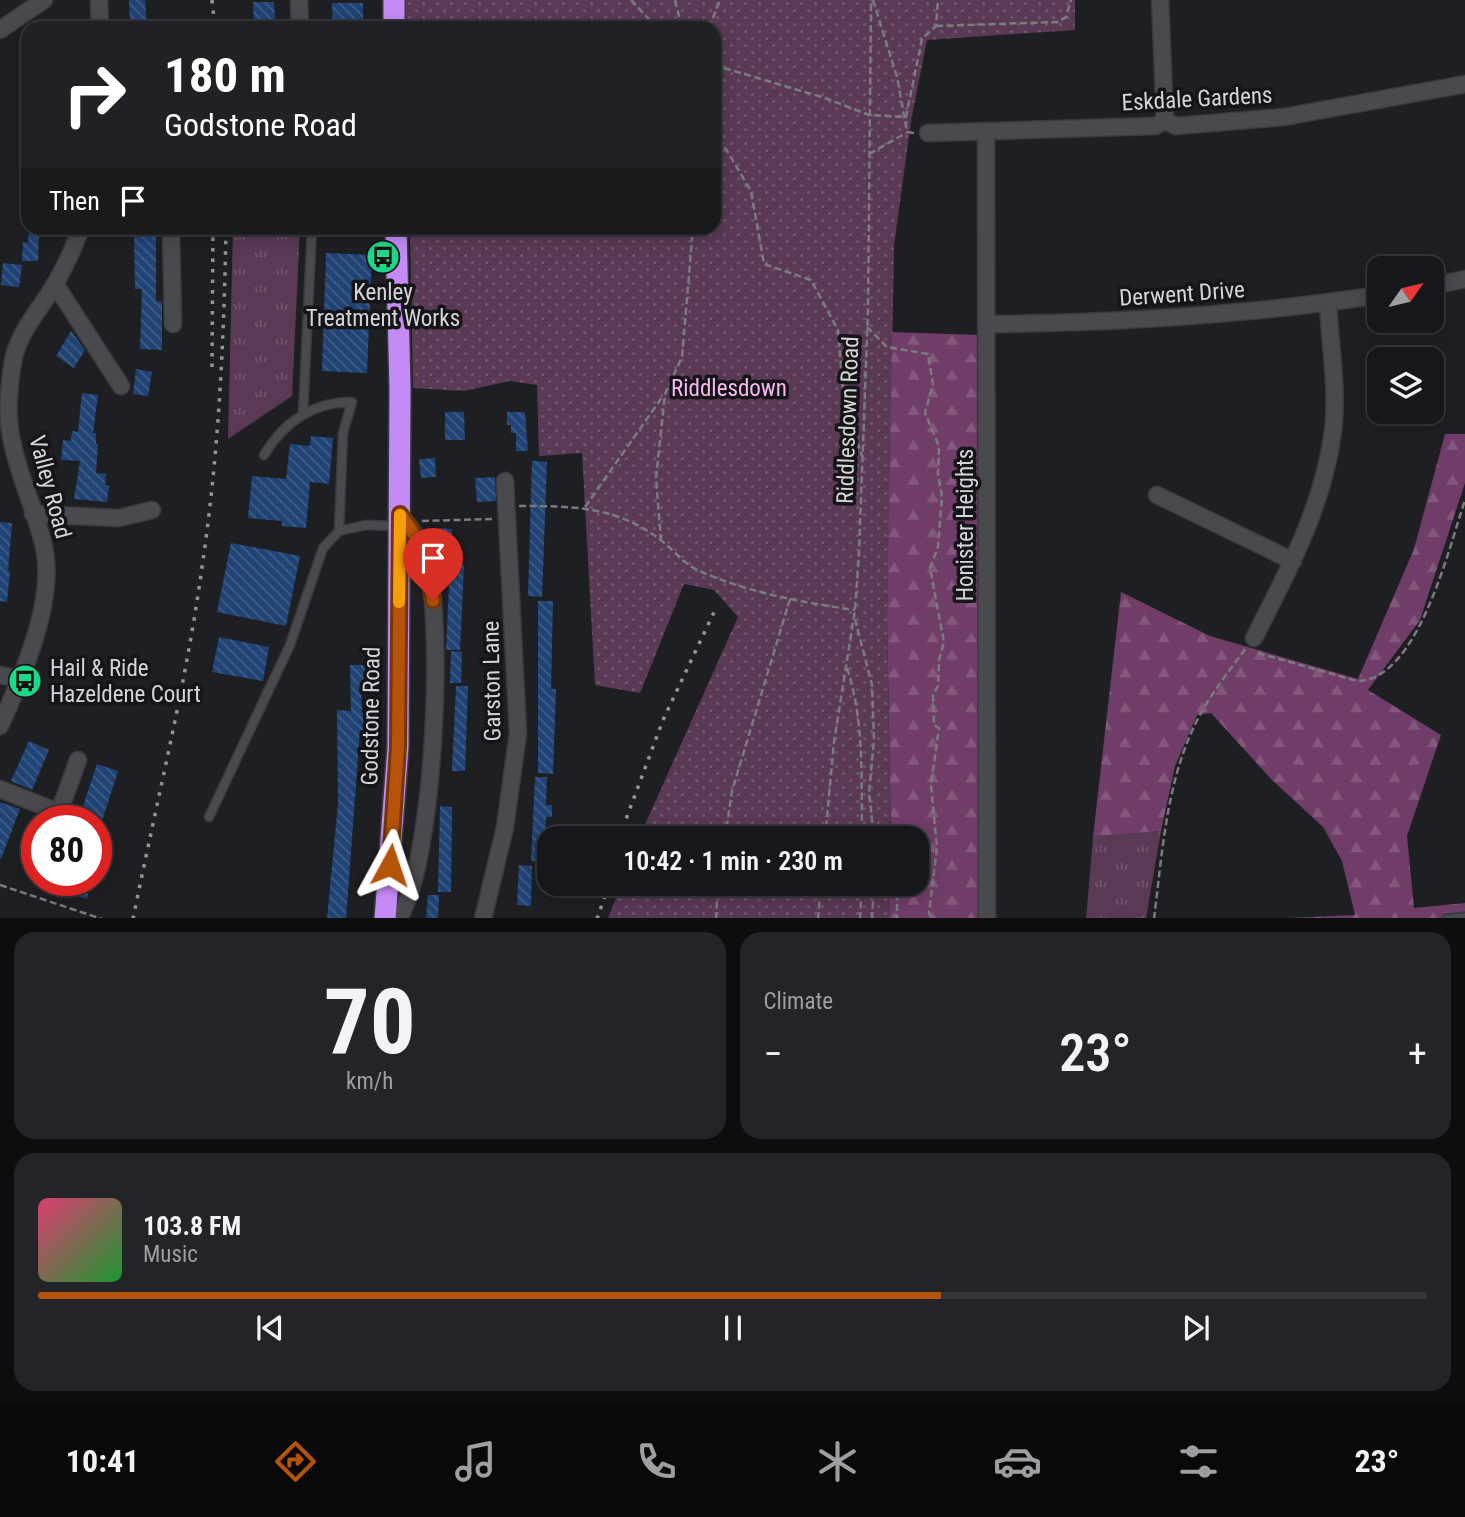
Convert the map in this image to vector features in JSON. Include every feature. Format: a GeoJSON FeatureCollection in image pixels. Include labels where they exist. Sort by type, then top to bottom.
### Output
{"type":"FeatureCollection","features":[{"type":"Feature","properties":{"kind":"highway"},"geometry":{"type":"LineString","coordinates":[[394,0],[394,21]]}},
{"type":"Feature","properties":{"kind":"highway","name":"Godstone Road"},"geometry":{"type":"LineString","coordinates":[[385,918],[398,758],[400,520],[396,235]]}},
{"type":"Feature","properties":{"kind":"street"},"geometry":{"type":"LineString","coordinates":[[0,30],[44,0]]}},
{"type":"Feature","properties":{"kind":"street"},"geometry":{"type":"LineString","coordinates":[[99,0],[100,21]]}},
{"type":"Feature","properties":{"kind":"street"},"geometry":{"type":"LineString","coordinates":[[299,0],[300,21]]}},
{"type":"Feature","properties":{"kind":"street"},"geometry":{"type":"LineString","coordinates":[[1160,0],[1165,121]]}},
{"type":"Feature","properties":{"kind":"street","name":"Eskdale Gardens"},"geometry":{"type":"LineString","coordinates":[[928,133],[1155,126],[1165,121],[1176,127],[1284,117],[1465,84]]}},
{"type":"Feature","properties":{"kind":"street","name":"Honister Heights"},"geometry":{"type":"LineString","coordinates":[[986,132],[987,918]]}},
{"type":"Feature","properties":{"kind":"street","name":"Valley Road"},"geometry":{"type":"LineString","coordinates":[[0,726],[21,679],[44,598],[46,565],[15,451],[8,402],[16,350],[55,284],[78,235]]}},
{"type":"Feature","properties":{"kind":"street"},"geometry":{"type":"LineString","coordinates":[[171,235],[173,324]]}},
{"type":"Feature","properties":{"kind":"street"},"geometry":{"type":"LineString","coordinates":[[1444,283],[1465,279]]}},
{"type":"Feature","properties":{"kind":"street"},"geometry":{"type":"LineString","coordinates":[[55,284],[121,386]]}},
{"type":"Feature","properties":{"kind":"street","name":"Derwent Drive"},"geometry":{"type":"LineString","coordinates":[[988,324],[1097,323],[1328,303],[1367,297]]}},
{"type":"Feature","properties":{"kind":"street"},"geometry":{"type":"LineString","coordinates":[[1250,643],[1309,528],[1333,435],[1328,303]]}},
{"type":"Feature","properties":{"kind":"street","name":"Garston Lane"},"geometry":{"type":"LineString","coordinates":[[483,918],[505,827],[518,733],[505,481]]}},
{"type":"Feature","properties":{"kind":"street"},"geometry":{"type":"LineString","coordinates":[[1157,495],[1293,561]]}},
{"type":"Feature","properties":{"kind":"street"},"geometry":{"type":"LineString","coordinates":[[33,514],[119,518],[152,510]]}},
{"type":"Feature","properties":{"kind":"street"},"geometry":{"type":"LineString","coordinates":[[398,918],[415,885],[433,768],[433,600],[423,547],[400,520]]}},
{"type":"Feature","properties":{"kind":"street"},"geometry":{"type":"LineString","coordinates":[[0,675],[21,679]]}},
{"type":"Feature","properties":{"kind":"street"},"geometry":{"type":"LineString","coordinates":[[61,805],[78,760]]}},
{"type":"Feature","properties":{"kind":"street"},"geometry":{"type":"LineString","coordinates":[[0,789],[34,805]]}},
{"type":"Feature","properties":{"kind":"lane"},"geometry":{"type":"LineString","coordinates":[[303,414],[312,235]]}},
{"type":"Feature","properties":{"kind":"lane"},"geometry":{"type":"LineString","coordinates":[[264,455],[274,439],[303,414],[334,402],[352,402],[343,433],[339,531]]}},
{"type":"Feature","properties":{"kind":"lane"},"geometry":{"type":"LineString","coordinates":[[209,817],[290,645],[323,548],[339,531],[400,520]]}},
{"type":"Feature","properties":{"kind":"path"},"geometry":{"type":"LineString","coordinates":[[631,0],[650,21]]}},
{"type":"Feature","properties":{"kind":"path"},"geometry":{"type":"LineString","coordinates":[[675,0],[680,21]]}},
{"type":"Feature","properties":{"kind":"path"},"geometry":{"type":"LineString","coordinates":[[712,21],[720,0]]}},
{"type":"Feature","properties":{"kind":"path"},"geometry":{"type":"LineString","coordinates":[[872,0],[907,132]]}},
{"type":"Feature","properties":{"kind":"path","name":"Riddlesdown Road"},"geometry":{"type":"LineString","coordinates":[[826,826],[834,742],[855,610],[867,327],[872,0]]}},
{"type":"Feature","properties":{"kind":"path"},"geometry":{"type":"LineString","coordinates":[[936,26],[938,0]]}},
{"type":"Feature","properties":{"kind":"path"},"geometry":{"type":"LineString","coordinates":[[905,117],[922,38],[936,26],[1058,22],[1066,17],[1071,0]]}},
{"type":"Feature","properties":{"kind":"path"},"geometry":{"type":"LineString","coordinates":[[721,67],[869,114],[905,117]]}},
{"type":"Feature","properties":{"kind":"path"},"geometry":{"type":"LineString","coordinates":[[869,155],[907,132],[928,133]]}},
{"type":"Feature","properties":{"kind":"path"},"geometry":{"type":"LineString","coordinates":[[721,141],[751,191],[764,264],[811,280],[838,330],[844,402],[863,461]]}},
{"type":"Feature","properties":{"kind":"path"},"geometry":{"type":"LineString","coordinates":[[585,507],[665,394],[682,356],[692,235]]}},
{"type":"Feature","properties":{"kind":"path"},"geometry":{"type":"LineString","coordinates":[[867,327],[887,347],[928,354],[933,376],[925,412],[939,446],[937,474],[942,497],[938,547],[930,568],[944,642],[939,660],[938,685],[933,695],[934,724],[939,728],[931,774],[937,848],[929,913],[932,918]]}},
{"type":"Feature","properties":{"kind":"path"},"geometry":{"type":"LineString","coordinates":[[661,541],[656,478],[665,394]]}},
{"type":"Feature","properties":{"kind":"path"},"geometry":{"type":"LineString","coordinates":[[1154,918],[1165,829],[1179,764],[1204,707],[1250,643],[1357,681],[1371,681],[1386,671],[1423,622],[1465,500]]}},
{"type":"Feature","properties":{"kind":"path"},"geometry":{"type":"LineString","coordinates":[[438,521],[507,512],[585,507],[626,521],[661,541],[683,563],[705,574],[790,599],[855,610]]}},
{"type":"Feature","properties":{"kind":"path"},"geometry":{"type":"LineString","coordinates":[[727,826],[732,791],[790,599]]}},
{"type":"Feature","properties":{"kind":"path"},"geometry":{"type":"LineString","coordinates":[[854,616],[872,685],[874,740],[869,793],[873,826]]}},
{"type":"Feature","properties":{"kind":"path"},"geometry":{"type":"LineString","coordinates":[[846,667],[855,693],[859,720],[862,826]]}},
{"type":"Feature","properties":{"kind":"path"},"geometry":{"type":"LineString","coordinates":[[0,885],[99,918]]}},
{"type":"Feature","properties":{"kind":"path"},"geometry":{"type":"LineString","coordinates":[[716,918],[717,896]]}},
{"type":"Feature","properties":{"kind":"path"},"geometry":{"type":"LineString","coordinates":[[818,918],[820,896]]}},
{"type":"Feature","properties":{"kind":"path"},"geometry":{"type":"LineString","coordinates":[[860,918],[861,896]]}},
{"type":"Feature","properties":{"kind":"path"},"geometry":{"type":"LineString","coordinates":[[872,918],[873,896]]}},
{"type":"Feature","properties":{"kind":"path"},"geometry":{"type":"LineString","coordinates":[[897,896],[897,918]]}},
{"type":"Feature","properties":{"kind":"green space","name":"Riddlesdown"},"geometry":{"type":"Polygon","coordinates":[[[406,0],[1075,0],[1075,30],[927,40],[911,121],[894,246],[887,619],[891,826],[644,826],[738,617],[714,590],[684,584],[640,693],[595,685],[582,453],[539,456],[537,385],[510,381],[464,391],[413,388],[410,235],[721,235],[721,21],[406,21],[406,0]]]}},
{"type":"Feature","properties":{"kind":"green space"},"geometry":{"type":"Polygon","coordinates":[[[233,235],[300,235],[292,396],[228,439],[233,235]]]}},
{"type":"Feature","properties":{"kind":"green space"},"geometry":{"type":"Polygon","coordinates":[[[890,332],[980,335],[981,918],[890,918],[890,896],[929,896],[929,826],[891,826],[887,619],[890,332]]]}},
{"type":"Feature","properties":{"kind":"green space"},"geometry":{"type":"Polygon","coordinates":[[[1445,434],[1465,434],[1465,483],[1420,620],[1368,690],[1441,735],[1407,836],[1414,908],[1465,903],[1465,918],[1288,918],[1355,915],[1342,861],[1323,827],[1272,780],[1211,713],[1197,715],[1175,766],[1161,831],[1093,837],[1121,592],[1210,636],[1358,679],[1414,549],[1445,434]]]}},
{"type":"Feature","properties":{"kind":"green space"},"geometry":{"type":"Polygon","coordinates":[[[1161,831],[1146,918],[1086,918],[1093,837],[1161,831]]]}},
{"type":"Feature","properties":{"kind":"green space"},"geometry":{"type":"Polygon","coordinates":[[[617,896],[890,896],[890,918],[608,918],[617,896]]]}},
{"type":"Feature","properties":{"kind":"building"},"geometry":{"type":"Polygon","coordinates":[[[129,0],[145,0],[146,21],[130,21],[129,0]]]}},
{"type":"Feature","properties":{"kind":"building"},"geometry":{"type":"Polygon","coordinates":[[[253,2],[274,2],[275,21],[254,21],[253,2]]]}},
{"type":"Feature","properties":{"kind":"building"},"geometry":{"type":"Polygon","coordinates":[[[332,3],[363,3],[363,21],[333,21],[332,3]]]}},
{"type":"Feature","properties":{"kind":"building"},"geometry":{"type":"Polygon","coordinates":[[[29,235],[39,235],[38,261],[22,261],[23,242],[28,243],[29,235]]]}},
{"type":"Feature","properties":{"kind":"building"},"geometry":{"type":"Polygon","coordinates":[[[134,235],[156,235],[156,301],[162,302],[162,350],[140,349],[142,289],[135,289],[134,235]]]}},
{"type":"Feature","properties":{"kind":"building"},"geometry":{"type":"Polygon","coordinates":[[[326,253],[372,255],[367,373],[322,371],[326,253]]]}},
{"type":"Feature","properties":{"kind":"building"},"geometry":{"type":"Polygon","coordinates":[[[3,263],[22,265],[19,287],[1,285],[3,263]]]}},
{"type":"Feature","properties":{"kind":"building"},"geometry":{"type":"Polygon","coordinates":[[[71,331],[85,350],[74,368],[56,356],[71,331]]]}},
{"type":"Feature","properties":{"kind":"building"},"geometry":{"type":"Polygon","coordinates":[[[136,369],[152,372],[148,396],[133,394],[136,369]]]}},
{"type":"Feature","properties":{"kind":"building"},"geometry":{"type":"Polygon","coordinates":[[[82,393],[98,395],[93,433],[96,433],[98,444],[96,473],[106,474],[105,485],[109,486],[107,502],[74,499],[80,461],[61,460],[63,440],[71,441],[72,431],[78,432],[82,393]]]}},
{"type":"Feature","properties":{"kind":"building"},"geometry":{"type":"Polygon","coordinates":[[[445,412],[464,412],[465,440],[445,440],[445,412]]]}},
{"type":"Feature","properties":{"kind":"building"},"geometry":{"type":"Polygon","coordinates":[[[507,412],[525,412],[528,451],[516,451],[516,433],[511,433],[511,425],[507,425],[507,412]]]}},
{"type":"Feature","properties":{"kind":"building"},"geometry":{"type":"Polygon","coordinates":[[[311,436],[333,438],[329,484],[310,482],[306,528],[282,526],[282,521],[248,518],[252,476],[286,479],[290,444],[310,446],[311,436]]]}},
{"type":"Feature","properties":{"kind":"building"},"geometry":{"type":"Polygon","coordinates":[[[435,458],[436,477],[421,478],[419,459],[435,458]]]}},
{"type":"Feature","properties":{"kind":"building"},"geometry":{"type":"Polygon","coordinates":[[[532,461],[547,462],[542,597],[528,596],[532,461]]]}},
{"type":"Feature","properties":{"kind":"building"},"geometry":{"type":"Polygon","coordinates":[[[495,477],[496,501],[477,502],[475,478],[495,477]]]}},
{"type":"Feature","properties":{"kind":"building"},"geometry":{"type":"Polygon","coordinates":[[[0,522],[12,523],[7,602],[0,601],[0,522]]]}},
{"type":"Feature","properties":{"kind":"building"},"geometry":{"type":"Polygon","coordinates":[[[440,528],[452,529],[452,560],[439,559],[440,528]]]}},
{"type":"Feature","properties":{"kind":"building"},"geometry":{"type":"Polygon","coordinates":[[[231,543],[300,556],[286,626],[217,612],[231,543]]]}},
{"type":"Feature","properties":{"kind":"building"},"geometry":{"type":"Polygon","coordinates":[[[450,564],[464,564],[460,650],[446,650],[450,564]]]}},
{"type":"Feature","properties":{"kind":"building"},"geometry":{"type":"Polygon","coordinates":[[[538,601],[553,601],[551,689],[556,689],[553,774],[538,773],[538,601]]]}},
{"type":"Feature","properties":{"kind":"building"},"geometry":{"type":"Polygon","coordinates":[[[219,637],[269,647],[263,681],[212,672],[219,637]]]}},
{"type":"Feature","properties":{"kind":"building"},"geometry":{"type":"Polygon","coordinates":[[[451,651],[462,652],[461,683],[450,683],[451,651]]]}},
{"type":"Feature","properties":{"kind":"building"},"geometry":{"type":"Polygon","coordinates":[[[350,665],[379,665],[379,687],[374,686],[374,692],[361,692],[362,713],[370,713],[369,730],[360,730],[346,918],[327,918],[338,804],[337,710],[351,711],[350,665]]]}},
{"type":"Feature","properties":{"kind":"building"},"geometry":{"type":"Polygon","coordinates":[[[456,686],[468,686],[465,771],[452,771],[456,686]]]}},
{"type":"Feature","properties":{"kind":"building"},"geometry":{"type":"Polygon","coordinates":[[[29,741],[49,750],[32,790],[11,781],[29,741]]]}},
{"type":"Feature","properties":{"kind":"building"},"geometry":{"type":"Polygon","coordinates":[[[97,764],[118,771],[107,805],[83,805],[97,764]]]}},
{"type":"Feature","properties":{"kind":"building"},"geometry":{"type":"Polygon","coordinates":[[[535,777],[547,777],[546,805],[552,805],[552,817],[546,817],[546,826],[537,826],[537,861],[531,861],[535,777]]]}},
{"type":"Feature","properties":{"kind":"building"},"geometry":{"type":"Polygon","coordinates":[[[0,802],[20,809],[1,859],[0,859],[0,802]]]}},
{"type":"Feature","properties":{"kind":"building"},"geometry":{"type":"Polygon","coordinates":[[[440,806],[452,807],[451,892],[438,892],[440,806]]]}},
{"type":"Feature","properties":{"kind":"building"},"geometry":{"type":"Polygon","coordinates":[[[519,865],[532,866],[531,906],[517,905],[519,865]]]}},
{"type":"Feature","properties":{"kind":"building"},"geometry":{"type":"Polygon","coordinates":[[[428,895],[439,895],[438,918],[426,918],[428,895]]]}},
{"type":"Feature","properties":{"kind":"railway"},"geometry":{"type":"LineString","coordinates":[[212,0],[214,21]]}},
{"type":"Feature","properties":{"kind":"railway"},"geometry":{"type":"LineString","coordinates":[[212,367],[213,235]]}},
{"type":"Feature","properties":{"kind":"railway"},"geometry":{"type":"LineString","coordinates":[[133,918],[180,695],[203,560],[220,394],[226,235]]}},
{"type":"Feature","properties":{"kind":"railway"},"geometry":{"type":"LineString","coordinates":[[623,826],[663,720],[716,608]]}},
{"type":"Feature","properties":{"kind":"railway"},"geometry":{"type":"LineString","coordinates":[[597,918],[605,896]]}},
{"type":"Feature","properties":{"kind":"slow traffic"},"geometry":{"type":"LineString","coordinates":[[399,602],[400,515]]}},
{"type":"Feature","properties":{"kind":"place","name":"Kenley Treatment Works"},"geometry":{"type":"Point","coordinates":[383,257]}},
{"type":"Feature","properties":{"kind":"place","name":"Hail & Ride Hazeldene Court"},"geometry":{"type":"Point","coordinates":[25,681]}},
{"type":"Feature","properties":{"kind":"route"},"geometry":{"type":"LineString","coordinates":[[390,865],[398,747],[400,514],[423,547],[433,600]]}}]}
